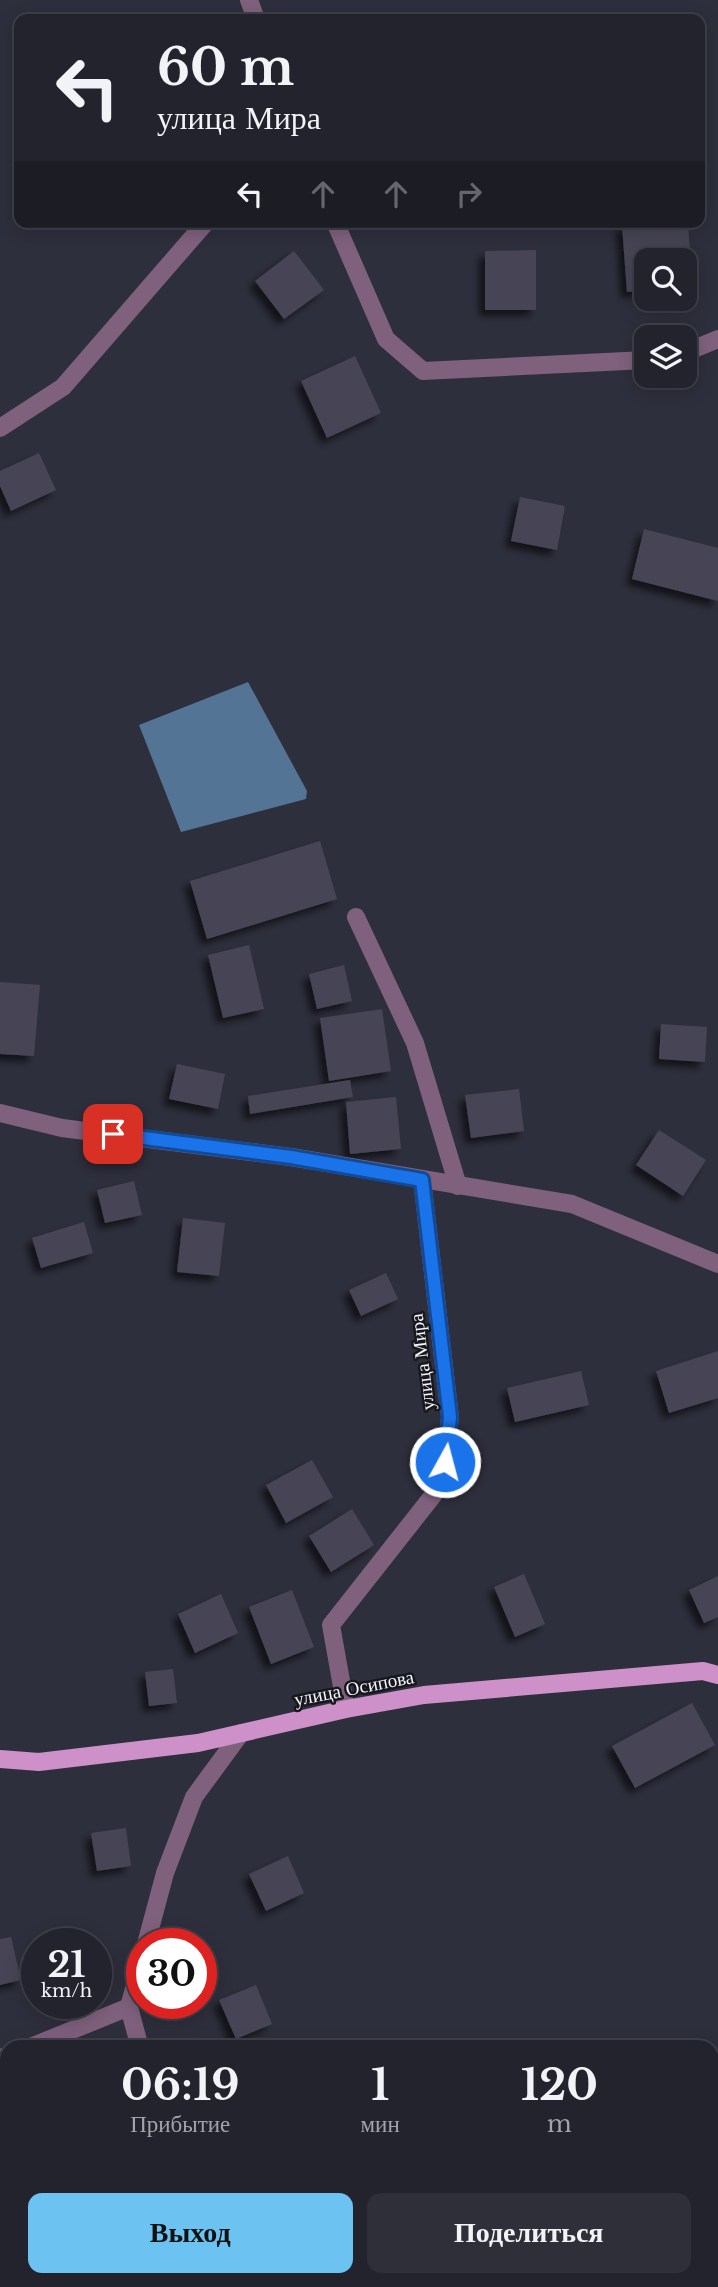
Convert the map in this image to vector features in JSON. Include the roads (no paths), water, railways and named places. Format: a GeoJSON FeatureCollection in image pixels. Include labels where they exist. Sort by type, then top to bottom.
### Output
{"type":"FeatureCollection","features":[{"type":"Feature","properties":{"kind":"main road","name":"улица Осипова"},"geometry":{"type":"LineString","coordinates":[[0,1759],[38,1762],[198,1744],[346,1709],[424,1695],[704,1671],[718,1675]]}},
{"type":"Feature","properties":{"kind":"street"},"geometry":{"type":"LineString","coordinates":[[0,428],[63,387],[201,228]]}},
{"type":"Feature","properties":{"kind":"street"},"geometry":{"type":"LineString","coordinates":[[338,228],[386,339],[423,371],[634,361]]}},
{"type":"Feature","properties":{"kind":"street"},"geometry":{"type":"LineString","coordinates":[[697,348],[718,339]]}},
{"type":"Feature","properties":{"kind":"street"},"geometry":{"type":"LineString","coordinates":[[356,917],[415,1043],[458,1186]]}},
{"type":"Feature","properties":{"kind":"street"},"geometry":{"type":"LineString","coordinates":[[0,1112],[62,1128],[291,1157],[572,1204],[718,1264]]}},
{"type":"Feature","properties":{"kind":"street","name":"улица Мира"},"geometry":{"type":"LineString","coordinates":[[346,1709],[331,1625],[442,1484],[450,1417],[422,1180]]}},
{"type":"Feature","properties":{"kind":"street"},"geometry":{"type":"LineString","coordinates":[[150,1928],[165,1873],[194,1797],[241,1733]]}},
{"type":"Feature","properties":{"kind":"street"},"geometry":{"type":"LineString","coordinates":[[48,2040],[126,2009]]}},
{"type":"Feature","properties":{"kind":"street"},"geometry":{"type":"LineString","coordinates":[[133,2019],[138,2040]]}},
{"type":"Feature","properties":{"kind":"water"},"geometry":{"type":"Polygon","coordinates":[[[248,682],[307,791],[306,799],[181,832],[139,725],[248,682]]]}}]}
